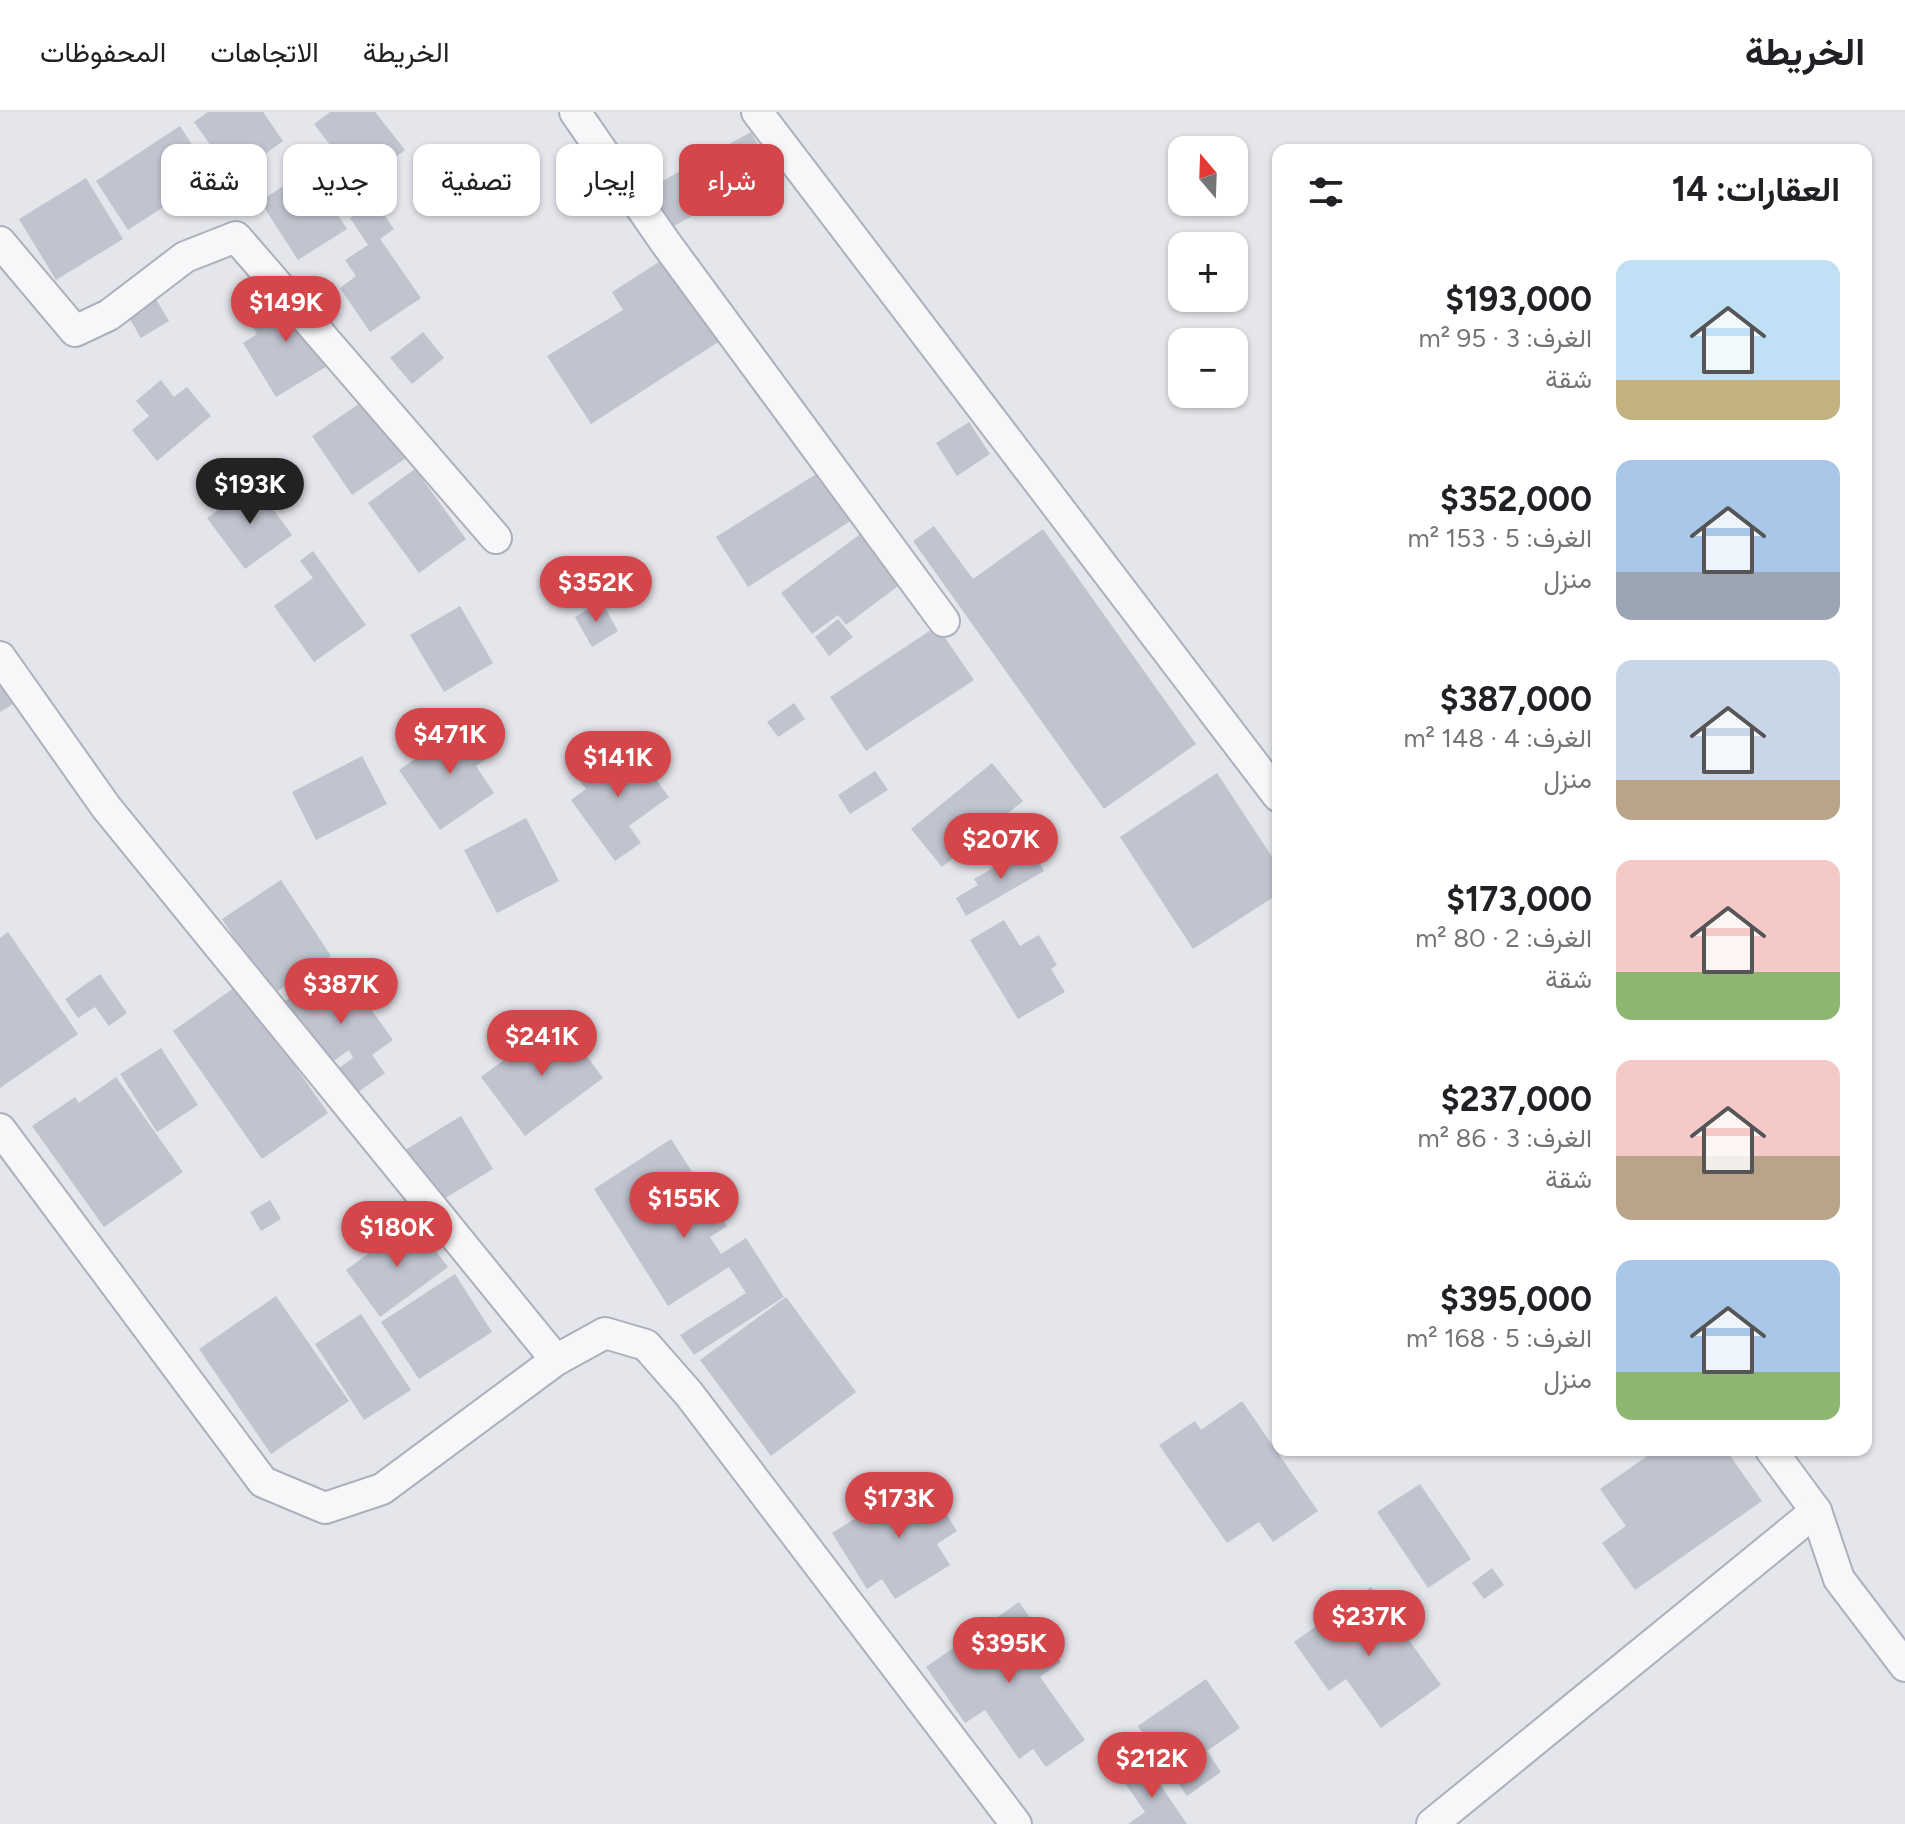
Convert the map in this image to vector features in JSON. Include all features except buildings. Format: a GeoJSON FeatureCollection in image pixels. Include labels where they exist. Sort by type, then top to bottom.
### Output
{"type":"FeatureCollection","features":[{"type":"Feature","properties":{"kind":"street"},"geometry":{"type":"LineString","coordinates":[[575,112],[674,255],[944,621]]}},
{"type":"Feature","properties":{"kind":"street"},"geometry":{"type":"LineString","coordinates":[[757,112],[1272,788]]}},
{"type":"Feature","properties":{"kind":"street"},"geometry":{"type":"LineString","coordinates":[[0,242],[75,331],[109,315],[185,257],[236,237],[496,538]]}},
{"type":"Feature","properties":{"kind":"street"},"geometry":{"type":"LineString","coordinates":[[0,657],[106,807],[556,1360]]}},
{"type":"Feature","properties":{"kind":"street"},"geometry":{"type":"LineString","coordinates":[[0,1129],[263,1482],[325,1508],[382,1489],[556,1360],[605,1333],[646,1345],[689,1394],[1016,1824]]}},
{"type":"Feature","properties":{"kind":"street"},"geometry":{"type":"LineString","coordinates":[[1775,1456],[1816,1511],[1839,1579],[1905,1666]]}},
{"type":"Feature","properties":{"kind":"street"},"geometry":{"type":"LineString","coordinates":[[1432,1824],[1816,1511]]}}]}
